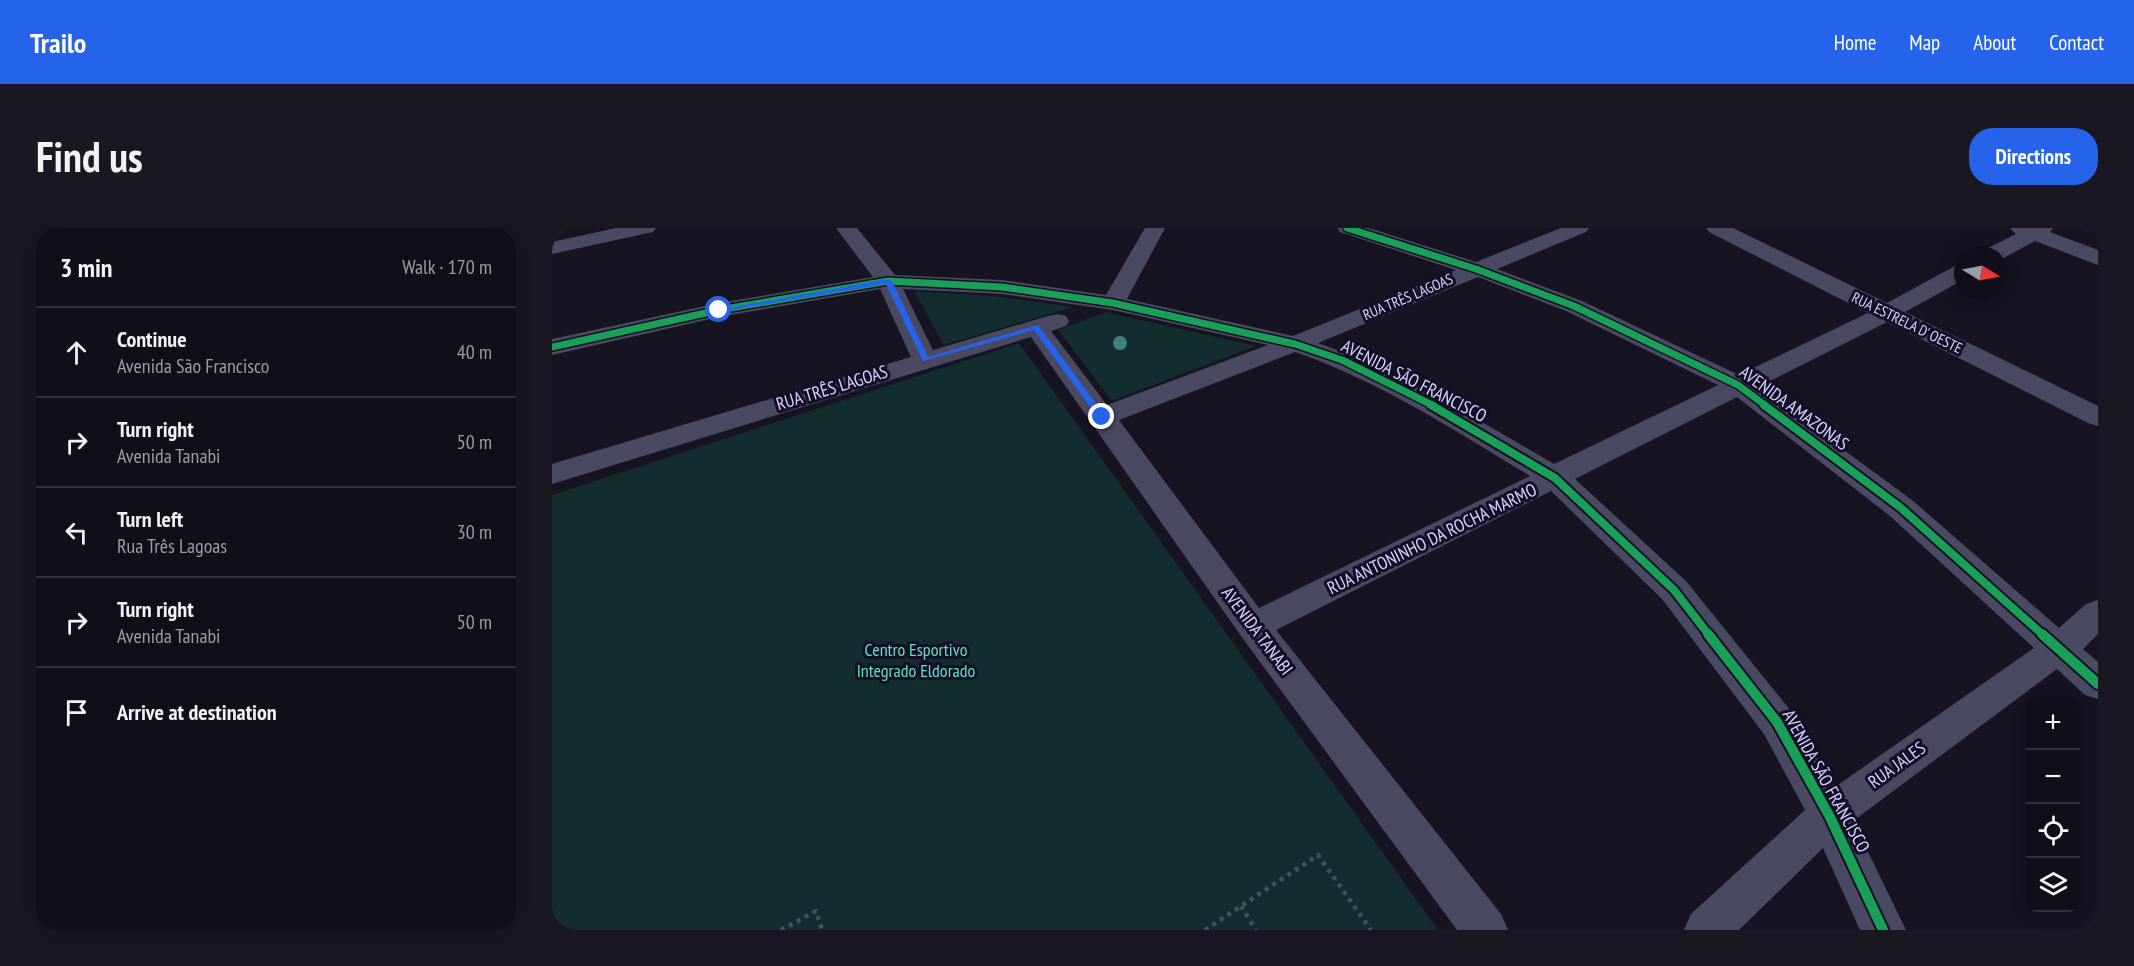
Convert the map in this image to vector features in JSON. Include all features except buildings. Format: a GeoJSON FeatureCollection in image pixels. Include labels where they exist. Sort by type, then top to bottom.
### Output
{"type":"FeatureCollection","features":[{"type":"Feature","properties":{"kind":"street"},"geometry":{"type":"LineString","coordinates":[[552,248],[646,228]]}},
{"type":"Feature","properties":{"kind":"street"},"geometry":{"type":"LineString","coordinates":[[846,228],[888,281],[925,360]]}},
{"type":"Feature","properties":{"kind":"street"},"geometry":{"type":"LineString","coordinates":[[1113,303],[1155,228]]}},
{"type":"Feature","properties":{"kind":"street","name":"AVENIDA AMAZONAS"},"geometry":{"type":"LineString","coordinates":[[1347,228],[1476,269],[1574,306],[1738,385],[1901,508],[2098,684]]}},
{"type":"Feature","properties":{"kind":"street","name":"RUA TRÊS LAGOAS"},"geometry":{"type":"LineString","coordinates":[[1102,417],[1295,344],[1579,228]]}},
{"type":"Feature","properties":{"kind":"street","name":"RUA ESTRELA D' OESTE"},"geometry":{"type":"LineString","coordinates":[[1716,228],[2098,417]]}},
{"type":"Feature","properties":{"kind":"street"},"geometry":{"type":"LineString","coordinates":[[2006,246],[2032,230],[2098,258]]}},
{"type":"Feature","properties":{"kind":"street","name":"RUA ANTONINHO DA ROCHA MARMO"},"geometry":{"type":"LineString","coordinates":[[1253,626],[1886,313],[1954,276]]}},
{"type":"Feature","properties":{"kind":"street","name":"AVENIDA SÃO FRANCISCO"},"geometry":{"type":"LineString","coordinates":[[552,347],[719,310],[888,281],[1002,287],[1113,303],[1295,344],[1342,360],[1430,404],[1555,478],[1674,591],[1777,722],[1829,815],[1883,930]]}},
{"type":"Feature","properties":{"kind":"street","name":"RUA TRÊS LAGOAS"},"geometry":{"type":"LineString","coordinates":[[552,474],[1113,303]]}},
{"type":"Feature","properties":{"kind":"street","name":"AVENIDA TANABI"},"geometry":{"type":"LineString","coordinates":[[1036,327],[1253,626],[1485,930]]}},
{"type":"Feature","properties":{"kind":"street","name":"RUA JALES"},"geometry":{"type":"LineString","coordinates":[[1707,930],[1829,815],[2060,648],[2098,613]]}},
{"type":"Feature","properties":{"kind":"path"},"geometry":{"type":"LineString","coordinates":[[1204,930],[1318,855],[1371,930]]}},
{"type":"Feature","properties":{"kind":"path"},"geometry":{"type":"LineString","coordinates":[[1241,906],[1256,930]]}},
{"type":"Feature","properties":{"kind":"path"},"geometry":{"type":"LineString","coordinates":[[781,930],[816,911],[822,930]]}},
{"type":"Feature","properties":{"kind":"green space"},"geometry":{"type":"Polygon","coordinates":[[[914,291],[994,296],[1074,307],[944,345],[914,291]]]}},
{"type":"Feature","properties":{"kind":"green space"},"geometry":{"type":"Polygon","coordinates":[[[1106,312],[1256,346],[1112,401],[1058,330],[1106,312]]]}},
{"type":"Feature","properties":{"kind":"green space","name":"Centro Esportivo Integrado Eldorado"},"geometry":{"type":"Polygon","coordinates":[[[1019,343],[1438,930],[552,930],[552,495],[1019,343]]]}},
{"type":"Feature","properties":{"kind":"cycle path"},"geometry":{"type":"LineString","coordinates":[[1347,228],[1476,269],[1574,306],[1738,385],[1901,508],[2098,684]]}},
{"type":"Feature","properties":{"kind":"cycle path"},"geometry":{"type":"LineString","coordinates":[[552,347],[719,310],[888,281],[1002,287],[1113,303],[1295,344],[1342,360],[1430,404],[1555,478],[1674,590],[1777,722],[1829,815],[1883,930]]}},
{"type":"Feature","properties":{"kind":"route"},"geometry":{"type":"LineString","coordinates":[[719,310],[888,281],[925,360],[1036,327],[1102,417]]}}]}
